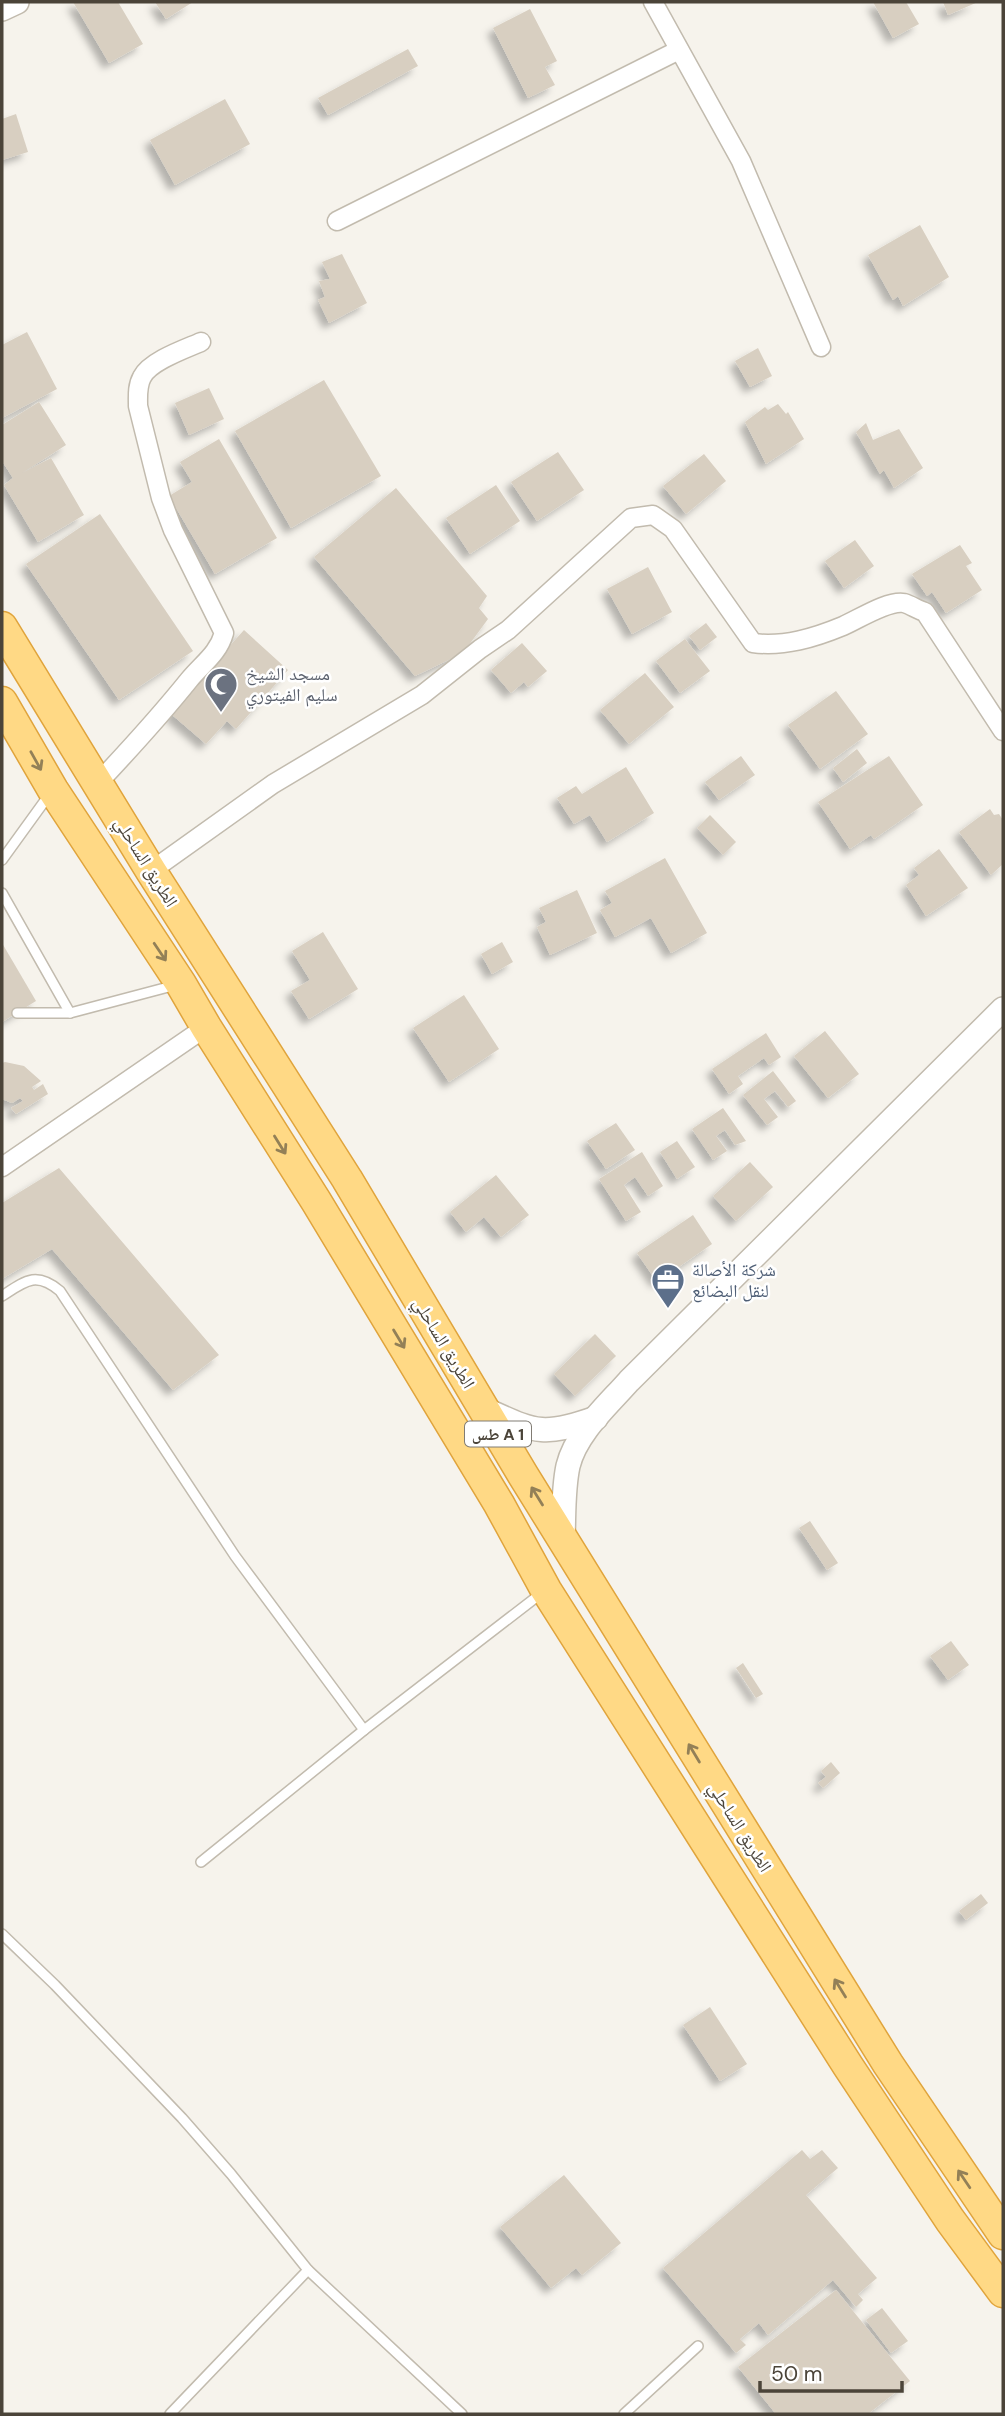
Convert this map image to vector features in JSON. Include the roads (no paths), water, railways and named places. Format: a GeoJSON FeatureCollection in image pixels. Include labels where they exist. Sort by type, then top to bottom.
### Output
{"type":"FeatureCollection","features":[{"type":"Feature","properties":{"kind":"highway","name":"الطريق الساحلي"},"geometry":{"type":"LineString","coordinates":[[2,627],[151,872],[347,1179],[482,1408],[892,2072],[1003,2234]]}},
{"type":"Feature","properties":{"kind":"highway","name":"الطريق الساحلي"},"geometry":{"type":"LineString","coordinates":[[2,702],[52,790],[181,984],[316,1201],[499,1504],[545,1590],[692,1817],[848,2066],[950,2220],[1003,2292]]}},
{"type":"Feature","properties":{"kind":"highway"},"geometry":{"type":"LineString","coordinates":[[316,1201],[347,1179]]}},
{"type":"Feature","properties":{"kind":"street"},"geometry":{"type":"LineString","coordinates":[[2,9],[17,2]]}},
{"type":"Feature","properties":{"kind":"street"},"geometry":{"type":"LineString","coordinates":[[653,2],[741,161],[821,347]]}},
{"type":"Feature","properties":{"kind":"street"},"geometry":{"type":"LineString","coordinates":[[337,221],[679,50]]}},
{"type":"Feature","properties":{"kind":"street"},"geometry":{"type":"LineString","coordinates":[[97,784],[208,661],[221,645],[224,633],[160,498],[138,406],[142,375],[171,355],[201,342]]}},
{"type":"Feature","properties":{"kind":"street"},"geometry":{"type":"LineString","coordinates":[[151,872],[274,784],[422,695],[508,630],[631,518],[653,515],[673,530],[752,643],[791,643],[843,626],[877,610],[903,603],[925,612],[1003,731]]}},
{"type":"Feature","properties":{"kind":"street"},"geometry":{"type":"LineString","coordinates":[[563,1538],[568,1466],[574,1450],[596,1418],[658,1352],[1003,1009]]}},
{"type":"Feature","properties":{"kind":"street"},"geometry":{"type":"LineString","coordinates":[[2,1167],[206,1027]]}},
{"type":"Feature","properties":{"kind":"street"},"geometry":{"type":"LineString","coordinates":[[482,1408],[538,1431],[574,1426],[596,1418]]}},
{"type":"Feature","properties":{"kind":"lane"},"geometry":{"type":"LineString","coordinates":[[2,860],[52,790]]}},
{"type":"Feature","properties":{"kind":"lane"},"geometry":{"type":"LineString","coordinates":[[2,893],[70,1013]]}},
{"type":"Feature","properties":{"kind":"lane"},"geometry":{"type":"LineString","coordinates":[[17,1013],[70,1013],[181,984]]}},
{"type":"Feature","properties":{"kind":"lane"},"geometry":{"type":"LineString","coordinates":[[2,1296],[30,1279],[47,1281],[60,1291],[236,1556],[364,1730]]}},
{"type":"Feature","properties":{"kind":"lane"},"geometry":{"type":"LineString","coordinates":[[201,1861],[545,1590]]}},
{"type":"Feature","properties":{"kind":"lane"},"geometry":{"type":"LineString","coordinates":[[2,1934],[55,1985],[182,2118],[308,2270],[462,2414]]}},
{"type":"Feature","properties":{"kind":"lane"},"geometry":{"type":"LineString","coordinates":[[170,2414],[308,2270]]}},
{"type":"Feature","properties":{"kind":"lane"},"geometry":{"type":"LineString","coordinates":[[624,2414],[698,2346]]}},
{"type":"Feature","properties":{"kind":"place","name":"مسجد الشيخ سليم الفيتوري"},"geometry":{"type":"Point","coordinates":[221,714]}},
{"type":"Feature","properties":{"kind":"place","name":"شركة الأصالة لنقل البضائع"},"geometry":{"type":"Point","coordinates":[668,1310]}}]}
